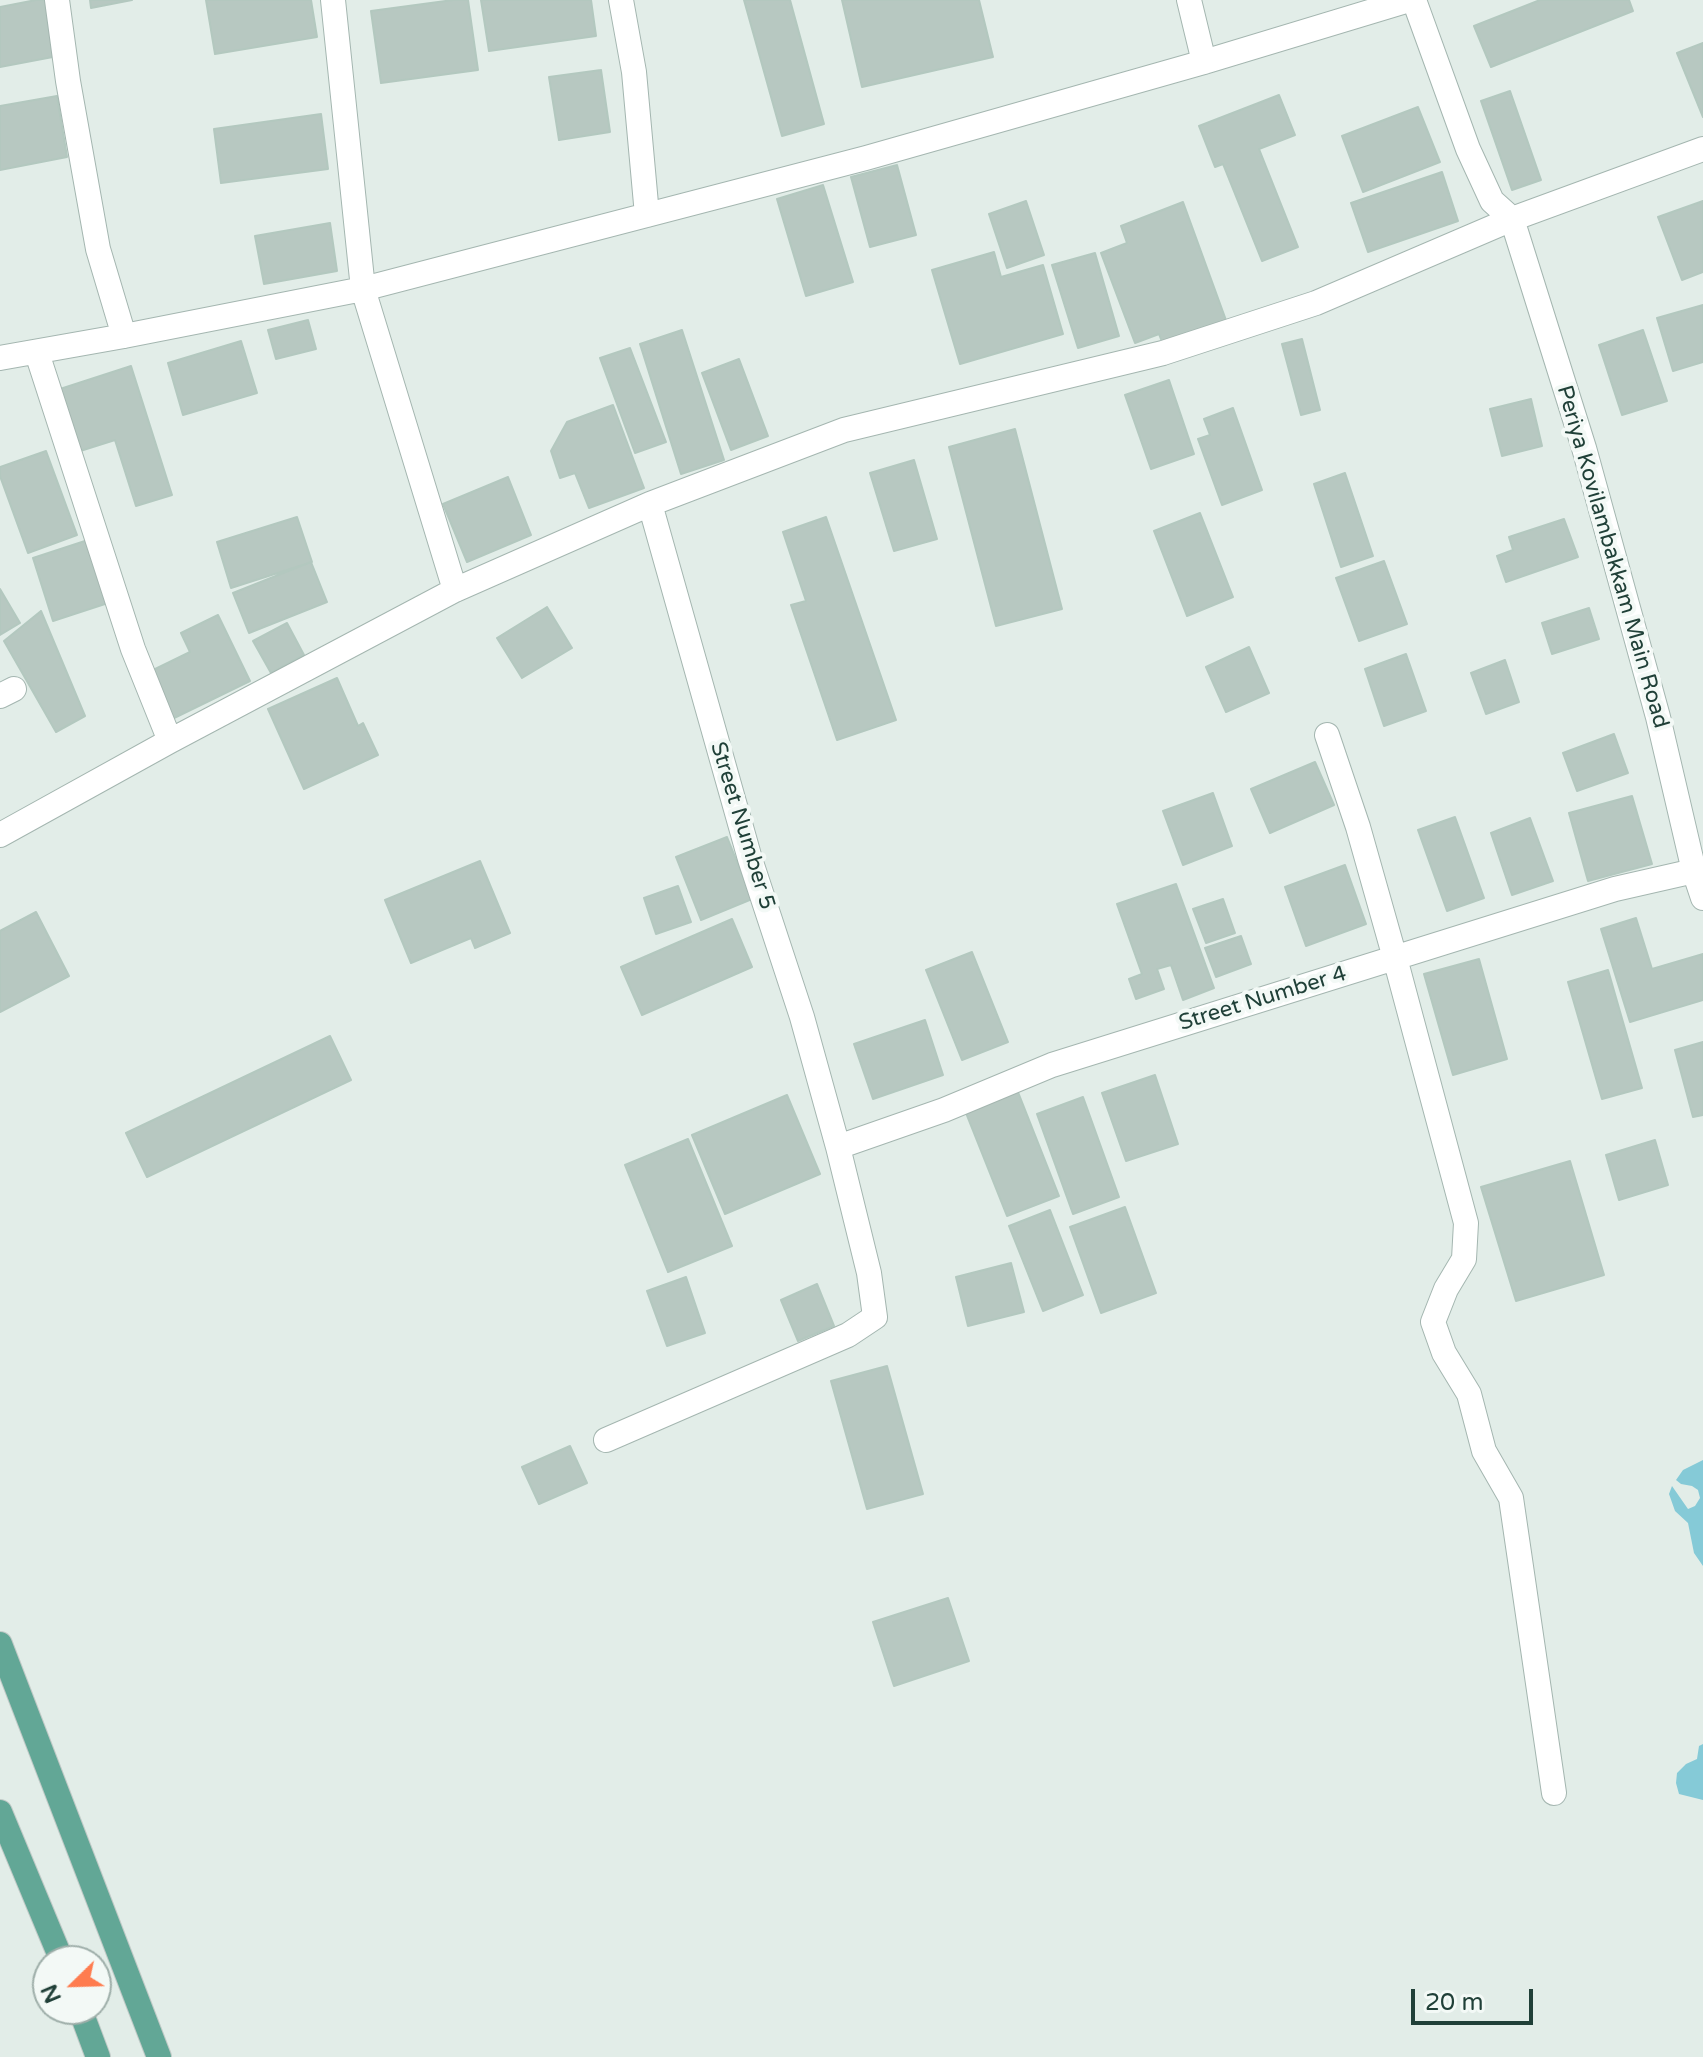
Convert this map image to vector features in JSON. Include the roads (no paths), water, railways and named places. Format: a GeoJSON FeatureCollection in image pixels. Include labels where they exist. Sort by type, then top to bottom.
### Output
{"type":"FeatureCollection","features":[{"type":"Feature","properties":{"kind":"main road"},"geometry":{"type":"LineString","coordinates":[[0,1644],[159,2057]]}},
{"type":"Feature","properties":{"kind":"main road"},"geometry":{"type":"LineString","coordinates":[[0,1812],[55,1945]]}},
{"type":"Feature","properties":{"kind":"main road"},"geometry":{"type":"LineString","coordinates":[[86,2025],[98,2057]]}},
{"type":"Feature","properties":{"kind":"street"},"geometry":{"type":"LineString","coordinates":[[57,0],[98,249],[124,336]]}},
{"type":"Feature","properties":{"kind":"street"},"geometry":{"type":"LineString","coordinates":[[333,0],[363,289],[455,590]]}},
{"type":"Feature","properties":{"kind":"street"},"geometry":{"type":"LineString","coordinates":[[621,0],[634,72],[647,215]]}},
{"type":"Feature","properties":{"kind":"street"},"geometry":{"type":"LineString","coordinates":[[1189,0],[1204,62]]}},
{"type":"Feature","properties":{"kind":"street"},"geometry":{"type":"LineString","coordinates":[[0,358],[363,289],[866,158],[1412,0],[1468,149],[1492,201],[1512,219]]}},
{"type":"Feature","properties":{"kind":"street"},"geometry":{"type":"LineString","coordinates":[[0,835],[455,590],[650,504],[844,430],[1163,353],[1316,303],[1512,219],[1703,149]]}},
{"type":"Feature","properties":{"kind":"street","name":"Periya Kovilambakkam Main Road"},"geometry":{"type":"LineString","coordinates":[[1512,219],[1584,448],[1658,717],[1703,898]]}},
{"type":"Feature","properties":{"kind":"street"},"geometry":{"type":"LineString","coordinates":[[37,353],[133,649],[170,741]]}},
{"type":"Feature","properties":{"kind":"street","name":"Street Number 5"},"geometry":{"type":"LineString","coordinates":[[606,1440],[848,1335],[875,1317],[869,1273],[838,1147],[802,1017],[746,843],[650,504]]}},
{"type":"Feature","properties":{"kind":"street"},"geometry":{"type":"LineString","coordinates":[[1327,735],[1358,827],[1466,1223],[1464,1259],[1446,1289],[1433,1322],[1444,1353],[1469,1394],[1484,1451],[1511,1498],[1554,1793]]}},
{"type":"Feature","properties":{"kind":"street","name":"Street Number 4"},"geometry":{"type":"LineString","coordinates":[[838,1147],[944,1110],[1052,1065],[1615,889],[1694,871]]}},
{"type":"Feature","properties":{"kind":"water"},"geometry":{"type":"Polygon","coordinates":[[[1703,1460],[1703,1566],[1694,1553],[1688,1523],[1675,1511],[1669,1494],[1672,1486],[1688,1509],[1695,1506],[1700,1498],[1698,1490],[1676,1480],[1683,1470],[1703,1460]]]}},
{"type":"Feature","properties":{"kind":"water"},"geometry":{"type":"Polygon","coordinates":[[[1703,1744],[1703,1800],[1679,1794],[1676,1783],[1677,1773],[1697,1759],[1699,1746],[1703,1744]]]}}]}
